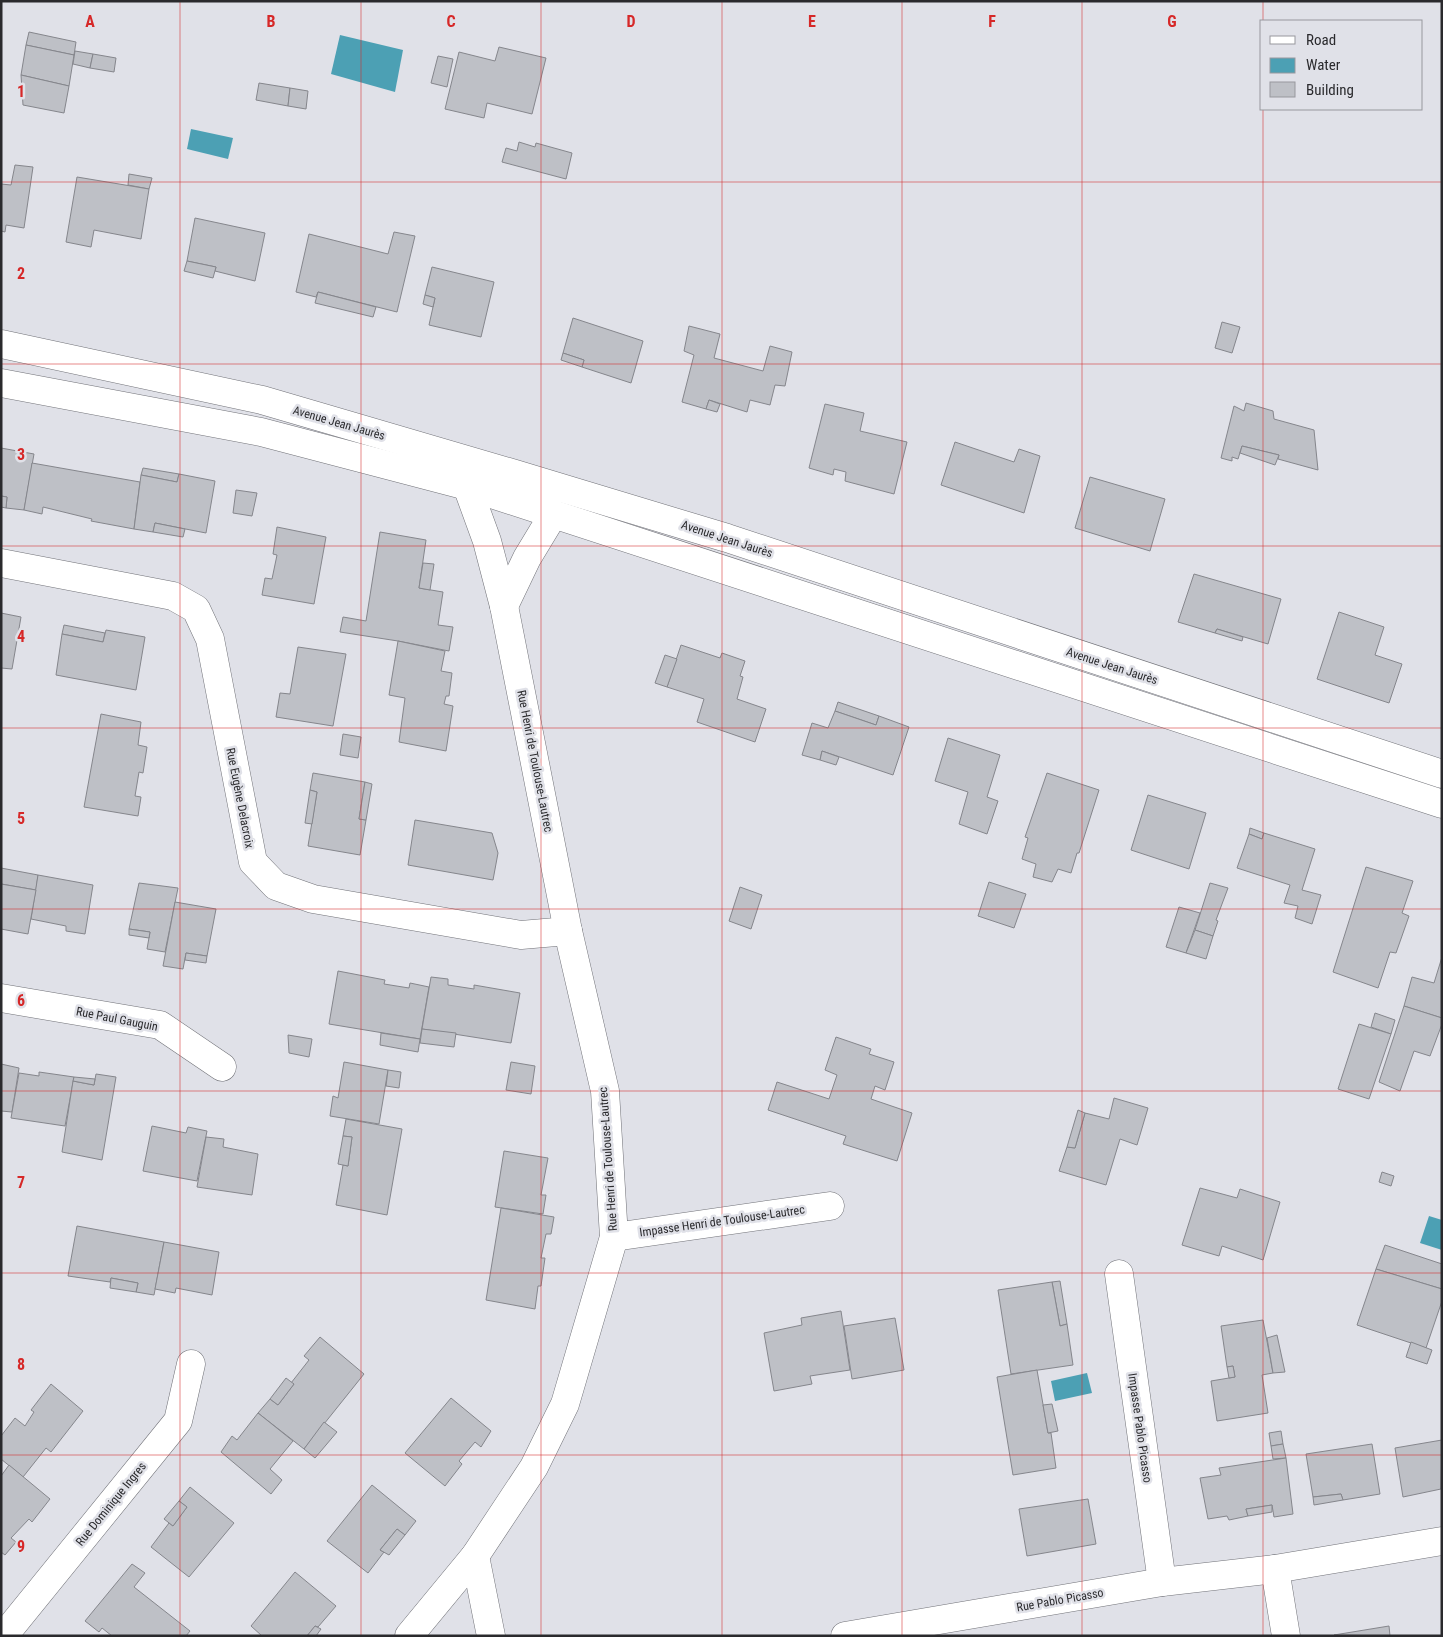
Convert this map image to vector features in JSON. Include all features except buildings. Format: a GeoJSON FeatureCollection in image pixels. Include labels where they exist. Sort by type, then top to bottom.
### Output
{"type":"FeatureCollection","features":[{"type":"Feature","properties":{"kind":"street","name":"Avenue Jean Jaurès"},"geometry":{"type":"LineString","coordinates":[[1,344],[262,400],[515,474],[727,538],[1442,774]]}},
{"type":"Feature","properties":{"kind":"street"},"geometry":{"type":"LineString","coordinates":[[1,384],[261,432],[466,486],[1442,804]]}},
{"type":"Feature","properties":{"kind":"street"},"geometry":{"type":"LineString","coordinates":[[466,486],[515,474],[553,515]]}},
{"type":"Feature","properties":{"kind":"street","name":"Rue Henri de Toulouse-Lautrec"},"geometry":{"type":"LineString","coordinates":[[409,1636],[475,1556],[534,1467],[565,1404],[614,1237],[605,1091],[568,931],[504,606],[487,541],[466,486]]}},
{"type":"Feature","properties":{"kind":"street"},"geometry":{"type":"LineString","coordinates":[[504,606],[527,558],[553,515]]}},
{"type":"Feature","properties":{"kind":"street","name":"Rue Eugène Delacroix"},"geometry":{"type":"LineString","coordinates":[[1,562],[173,596],[196,609],[210,639],[253,862],[276,886],[313,899],[521,935],[568,931]]}},
{"type":"Feature","properties":{"kind":"street","name":"Rue Paul Gauguin"},"geometry":{"type":"LineString","coordinates":[[1,998],[160,1025],[222,1068]]}},
{"type":"Feature","properties":{"kind":"street","name":"Impasse Henri de Toulouse-Lautrec"},"geometry":{"type":"LineString","coordinates":[[614,1237],[830,1206]]}},
{"type":"Feature","properties":{"kind":"street","name":"Impasse Pablo Picasso"},"geometry":{"type":"LineString","coordinates":[[1119,1274],[1162,1582]]}},
{"type":"Feature","properties":{"kind":"street","name":"Rue Dominique Ingres"},"geometry":{"type":"LineString","coordinates":[[6,1632],[178,1421],[191,1364]]}},
{"type":"Feature","properties":{"kind":"street","name":"Rue Pablo Picasso"},"geometry":{"type":"LineString","coordinates":[[845,1636],[1162,1582],[1275,1569],[1442,1541]]}},
{"type":"Feature","properties":{"kind":"street"},"geometry":{"type":"LineString","coordinates":[[475,1556],[491,1636]]}},
{"type":"Feature","properties":{"kind":"street"},"geometry":{"type":"LineString","coordinates":[[1275,1569],[1286,1636]]}},
{"type":"Feature","properties":{"kind":"water"},"geometry":{"type":"Polygon","coordinates":[[[340,35],[403,50],[395,92],[331,74],[340,35]]]}},
{"type":"Feature","properties":{"kind":"water"},"geometry":{"type":"Polygon","coordinates":[[[191,129],[233,138],[228,159],[187,149],[191,129]]]}},
{"type":"Feature","properties":{"kind":"water"},"geometry":{"type":"Polygon","coordinates":[[[1429,1216],[1442,1220],[1442,1250],[1420,1243],[1429,1216]]]}},
{"type":"Feature","properties":{"kind":"water"},"geometry":{"type":"Polygon","coordinates":[[[1087,1373],[1092,1393],[1055,1401],[1051,1381],[1087,1373]]]}}]}
